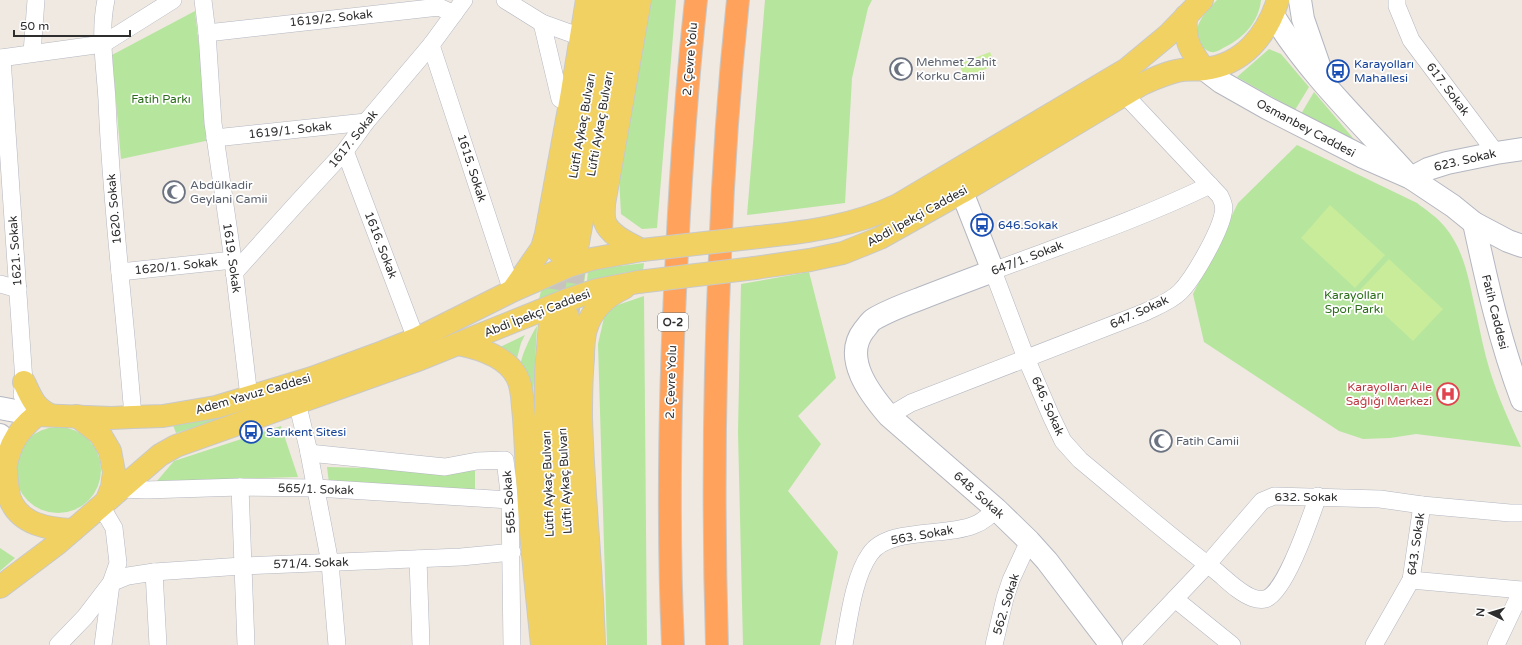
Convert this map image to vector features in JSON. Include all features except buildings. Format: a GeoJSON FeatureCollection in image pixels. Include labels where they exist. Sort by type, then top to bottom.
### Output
{"type":"FeatureCollection","features":[{"type":"Feature","properties":{"kind":"highway","name":"2. Çevre Yolu"},"geometry":{"type":"LineString","coordinates":[[673,645],[669,456],[672,360],[685,117],[696,0]]}},
{"type":"Feature","properties":{"kind":"highway"},"geometry":{"type":"LineString","coordinates":[[717,645],[713,504],[716,339],[725,159],[738,0]]}},
{"type":"Feature","properties":{"kind":"main road"},"geometry":{"type":"LineString","coordinates":[[512,291],[542,248],[546,234],[587,0]]}},
{"type":"Feature","properties":{"kind":"main road","name":"Lütfi Aykaç Bulvarı"},"geometry":{"type":"LineString","coordinates":[[568,250],[604,0]]}},
{"type":"Feature","properties":{"kind":"main road","name":"Lüfti Aykaç Bulvarı"},"geometry":{"type":"LineString","coordinates":[[568,250],[622,0]]}},
{"type":"Feature","properties":{"kind":"main road"},"geometry":{"type":"LineString","coordinates":[[640,0],[604,204],[605,222],[612,232],[627,243],[642,250]]}},
{"type":"Feature","properties":{"kind":"main road","name":"Abdi İpekçi Caddesi"},"geometry":{"type":"LineString","coordinates":[[512,291],[541,278],[592,259],[642,250],[825,229],[879,214],[898,205],[1127,69],[1168,35],[1202,0]]}},
{"type":"Feature","properties":{"kind":"main road"},"geometry":{"type":"LineString","coordinates":[[1300,0],[1303,19],[1316,58],[1328,87]]}},
{"type":"Feature","properties":{"kind":"main road","name":"Abdi İpekçi Caddesi"},"geometry":{"type":"LineString","coordinates":[[458,344],[567,300],[597,290],[638,282],[810,260],[843,253],[861,247],[962,192],[1124,94],[1160,75],[1183,70],[1204,69],[1224,64],[1241,55],[1264,32],[1274,5]]}},
{"type":"Feature","properties":{"kind":"main road","name":"Osmanbey Caddesi"},"geometry":{"type":"LineString","coordinates":[[1274,5],[1283,31],[1313,72],[1411,178]]}},
{"type":"Feature","properties":{"kind":"main road"},"geometry":{"type":"LineString","coordinates":[[1186,16],[1187,41],[1194,55],[1204,69]]}},
{"type":"Feature","properties":{"kind":"main road","name":"Osmanbey Caddesi"},"geometry":{"type":"LineString","coordinates":[[1204,69],[1221,82],[1267,108],[1363,157],[1411,178],[1453,206],[1474,223],[1508,241],[1522,246]]}},
{"type":"Feature","properties":{"kind":"main road","name":"623. Sokak"},"geometry":{"type":"LineString","coordinates":[[1411,178],[1428,169],[1447,163],[1522,149]]}},
{"type":"Feature","properties":{"kind":"main road","name":"646. Sokak"},"geometry":{"type":"LineString","coordinates":[[962,192],[993,271]]}},
{"type":"Feature","properties":{"kind":"main road","name":"Fatih Caddesi"},"geometry":{"type":"LineString","coordinates":[[1474,223],[1503,345],[1518,379],[1522,400]]}},
{"type":"Feature","properties":{"kind":"main road","name":"647/1. Sokak"},"geometry":{"type":"LineString","coordinates":[[856,344],[862,332],[873,320],[898,307],[993,271]]}},
{"type":"Feature","properties":{"kind":"main road"},"geometry":{"type":"LineString","coordinates":[[594,645],[582,443],[581,389],[584,339],[591,316],[602,302],[614,293],[638,282]]}},
{"type":"Feature","properties":{"kind":"main road","name":"Adem Yavuz Caddesi"},"geometry":{"type":"LineString","coordinates":[[36,414],[111,418],[163,416],[200,410],[250,397],[312,378],[416,339],[512,291]]}},
{"type":"Feature","properties":{"kind":"main road","name":"Lütfi Aykaç Bulvarı"},"geometry":{"type":"LineString","coordinates":[[557,645],[546,459],[546,371],[559,320]]}},
{"type":"Feature","properties":{"kind":"main road","name":"Lüfti Aykaç Bulvarı"},"geometry":{"type":"LineString","coordinates":[[559,320],[564,366],[562,426],[576,645]]}},
{"type":"Feature","properties":{"kind":"main road"},"geometry":{"type":"LineString","coordinates":[[458,344],[477,348],[492,354],[517,376],[522,391],[528,491],[542,645]]}},
{"type":"Feature","properties":{"kind":"main road","name":"Adem Yavuz Caddesi"},"geometry":{"type":"LineString","coordinates":[[0,587],[73,530],[160,456],[176,446],[415,361],[458,344]]}},
{"type":"Feature","properties":{"kind":"main road","name":"648. Sokak"},"geometry":{"type":"LineString","coordinates":[[856,344],[856,360],[864,381],[877,402],[889,416],[996,509],[1030,541],[1111,645]]}},
{"type":"Feature","properties":{"kind":"main road"},"geometry":{"type":"LineString","coordinates":[[0,489],[5,452],[27,423],[40,410],[32,401],[24,382]]}},
{"type":"Feature","properties":{"kind":"main road"},"geometry":{"type":"LineString","coordinates":[[0,408],[36,414]]}},
{"type":"Feature","properties":{"kind":"main road"},"geometry":{"type":"LineString","coordinates":[[77,416],[100,434],[110,451],[114,472],[110,498]]}},
{"type":"Feature","properties":{"kind":"main road"},"geometry":{"type":"LineString","coordinates":[[133,417],[124,421],[117,429],[115,441],[116,451],[121,461],[131,469],[142,471]]}},
{"type":"Feature","properties":{"kind":"main road"},"geometry":{"type":"LineString","coordinates":[[5,452],[7,486],[10,499],[15,508],[22,516],[41,526],[52,529],[73,530]]}},
{"type":"Feature","properties":{"kind":"street"},"geometry":{"type":"LineString","coordinates":[[32,53],[36,0]]}},
{"type":"Feature","properties":{"kind":"street","name":"1620. Sokak"},"geometry":{"type":"LineString","coordinates":[[106,0],[103,44],[111,182],[133,417]]}},
{"type":"Feature","properties":{"kind":"street"},"geometry":{"type":"LineString","coordinates":[[1,58],[103,44],[173,0]]}},
{"type":"Feature","properties":{"kind":"street","name":"1619. Sokak"},"geometry":{"type":"LineString","coordinates":[[203,0],[208,33],[215,138],[234,266],[250,397]]}},
{"type":"Feature","properties":{"kind":"street","name":"1617. Sokak"},"geometry":{"type":"LineString","coordinates":[[234,266],[345,151],[366,122],[431,45],[464,0]]}},
{"type":"Feature","properties":{"kind":"street"},"geometry":{"type":"LineString","coordinates":[[505,0],[542,23],[581,37]]}},
{"type":"Feature","properties":{"kind":"street","name":"617. Sokak"},"geometry":{"type":"LineString","coordinates":[[1397,0],[1397,6],[1411,40],[1496,153]]}},
{"type":"Feature","properties":{"kind":"street","name":"1619/2. Sokak"},"geometry":{"type":"LineString","coordinates":[[208,33],[439,7],[454,14]]}},
{"type":"Feature","properties":{"kind":"street"},"geometry":{"type":"LineString","coordinates":[[542,23],[560,99]]}},
{"type":"Feature","properties":{"kind":"street","name":"1615. Sokak"},"geometry":{"type":"LineString","coordinates":[[431,45],[512,291]]}},
{"type":"Feature","properties":{"kind":"street","name":"1621. Sokak"},"geometry":{"type":"LineString","coordinates":[[1,58],[24,382],[36,414]]}},
{"type":"Feature","properties":{"kind":"street","name":"647. Sokak"},"geometry":{"type":"LineString","coordinates":[[889,416],[911,403],[1143,313],[1180,293],[1192,278],[1218,230],[1224,203],[1210,185],[1124,94]]}},
{"type":"Feature","properties":{"kind":"street","name":"1619/1. Sokak"},"geometry":{"type":"LineString","coordinates":[[215,138],[366,122]]}},
{"type":"Feature","properties":{"kind":"street","name":"1616. Sokak"},"geometry":{"type":"LineString","coordinates":[[345,151],[416,339]]}},
{"type":"Feature","properties":{"kind":"street","name":"647/1. Sokak"},"geometry":{"type":"LineString","coordinates":[[993,271],[1134,217],[1210,185]]}},
{"type":"Feature","properties":{"kind":"street","name":"1620/1. Sokak"},"geometry":{"type":"LineString","coordinates":[[120,272],[234,266]]}},
{"type":"Feature","properties":{"kind":"street","name":"646. Sokak"},"geometry":{"type":"LineString","coordinates":[[993,271],[1026,358],[1063,441],[1080,460],[1244,593],[1253,598],[1264,599],[1270,596],[1278,587],[1296,555],[1318,496]]}},
{"type":"Feature","properties":{"kind":"street"},"geometry":{"type":"LineString","coordinates":[[0,284],[18,289]]}},
{"type":"Feature","properties":{"kind":"street"},"geometry":{"type":"LineString","coordinates":[[297,402],[309,453],[330,563],[337,645]]}},
{"type":"Feature","properties":{"kind":"street","name":"565. Sokak"},"geometry":{"type":"LineString","coordinates":[[309,453],[445,467],[477,462],[505,460],[510,500],[512,552],[512,645]]}},
{"type":"Feature","properties":{"kind":"street"},"geometry":{"type":"LineString","coordinates":[[240,487],[246,645]]}},
{"type":"Feature","properties":{"kind":"street","name":"565/1. Sokak"},"geometry":{"type":"LineString","coordinates":[[110,498],[146,490],[240,487],[316,488],[510,500]]}},
{"type":"Feature","properties":{"kind":"street","name":"632. Sokak"},"geometry":{"type":"LineString","coordinates":[[1131,645],[1207,564],[1262,500],[1274,496],[1318,496],[1380,499],[1422,506],[1522,513]]}},
{"type":"Feature","properties":{"kind":"street"},"geometry":{"type":"LineString","coordinates":[[103,645],[111,583],[118,563],[110,498]]}},
{"type":"Feature","properties":{"kind":"street","name":"643. Sokak"},"geometry":{"type":"LineString","coordinates":[[1374,645],[1411,580],[1422,506]]}},
{"type":"Feature","properties":{"kind":"street","name":"563. Sokak"},"geometry":{"type":"LineString","coordinates":[[844,645],[854,595],[870,553],[883,542],[899,537],[974,526],[987,518],[996,509]]}},
{"type":"Feature","properties":{"kind":"street","name":"562. Sokak"},"geometry":{"type":"LineString","coordinates":[[994,645],[1005,598],[1011,580],[1030,541]]}},
{"type":"Feature","properties":{"kind":"street","name":"571/4. Sokak"},"geometry":{"type":"LineString","coordinates":[[111,583],[128,576],[154,572],[242,566],[461,557],[512,552]]}},
{"type":"Feature","properties":{"kind":"street"},"geometry":{"type":"LineString","coordinates":[[418,559],[421,645]]}},
{"type":"Feature","properties":{"kind":"street"},"geometry":{"type":"LineString","coordinates":[[154,572],[158,645]]}},
{"type":"Feature","properties":{"kind":"street"},"geometry":{"type":"LineString","coordinates":[[1411,580],[1522,590],[1496,645]]}},
{"type":"Feature","properties":{"kind":"street"},"geometry":{"type":"LineString","coordinates":[[58,645],[85,617],[111,583]]}},
{"type":"Feature","properties":{"kind":"street"},"geometry":{"type":"LineString","coordinates":[[1175,599],[1232,645]]}},
{"type":"Feature","properties":{"kind":"green space"},"geometry":{"type":"Polygon","coordinates":[[[646,0],[676,0],[657,228],[642,229],[621,214],[619,177],[646,0]]]}},
{"type":"Feature","properties":{"kind":"green space"},"geometry":{"type":"Polygon","coordinates":[[[765,0],[872,0],[868,8],[852,78],[845,203],[747,215],[765,0]]]}},
{"type":"Feature","properties":{"kind":"green space"},"geometry":{"type":"Polygon","coordinates":[[[1217,0],[1261,0],[1260,8],[1254,22],[1244,34],[1232,43],[1217,51],[1211,52],[1201,45],[1197,32],[1200,21],[1217,0]]]}},
{"type":"Feature","properties":{"kind":"green space","name":"Fatih Parkı"},"geometry":{"type":"Polygon","coordinates":[[[195,11],[210,140],[121,159],[112,55],[195,11]]]}},
{"type":"Feature","properties":{"kind":"green space"},"geometry":{"type":"Polygon","coordinates":[[[1269,49],[1281,54],[1309,87],[1295,110],[1237,77],[1269,49]]]}},
{"type":"Feature","properties":{"kind":"green space"},"geometry":{"type":"Polygon","coordinates":[[[990,52],[995,65],[965,78],[959,64],[990,52]]]}},
{"type":"Feature","properties":{"kind":"green space"},"geometry":{"type":"Polygon","coordinates":[[[1314,92],[1358,144],[1301,114],[1314,92]]]}},
{"type":"Feature","properties":{"kind":"green space","name":"Karayolları Spor Parkı"},"geometry":{"type":"Polygon","coordinates":[[[1297,145],[1417,203],[1442,223],[1452,236],[1465,267],[1490,371],[1500,400],[1521,447],[1416,434],[1390,438],[1363,439],[1339,431],[1204,342],[1193,294],[1238,203],[1297,145]]]}},
{"type":"Feature","properties":{"kind":"green space"},"geometry":{"type":"Polygon","coordinates":[[[1330,205],[1385,255],[1355,288],[1301,238],[1330,205]]]}},
{"type":"Feature","properties":{"kind":"green space"},"geometry":{"type":"Polygon","coordinates":[[[1389,259],[1443,309],[1413,341],[1359,291],[1389,259]]]}},
{"type":"Feature","properties":{"kind":"green space"},"geometry":{"type":"Polygon","coordinates":[[[644,263],[643,271],[628,272],[587,281],[588,270],[644,263]]]}},
{"type":"Feature","properties":{"kind":"green space"},"geometry":{"type":"Polygon","coordinates":[[[586,270],[584,284],[539,299],[542,287],[586,270]]]}},
{"type":"Feature","properties":{"kind":"green space"},"geometry":{"type":"Polygon","coordinates":[[[809,272],[836,378],[798,416],[821,444],[788,491],[838,552],[820,645],[743,645],[738,432],[741,284],[809,272]]]}},
{"type":"Feature","properties":{"kind":"green space"},"geometry":{"type":"Polygon","coordinates":[[[644,296],[647,645],[607,645],[598,344],[606,309],[644,296]]]}},
{"type":"Feature","properties":{"kind":"green space"},"geometry":{"type":"Polygon","coordinates":[[[537,326],[533,400],[522,377],[520,366],[526,348],[537,326]]]}},
{"type":"Feature","properties":{"kind":"green space"},"geometry":{"type":"Polygon","coordinates":[[[525,335],[521,343],[516,362],[498,348],[525,335]]]}},
{"type":"Feature","properties":{"kind":"green space"},"geometry":{"type":"Polygon","coordinates":[[[219,416],[220,419],[176,433],[173,425],[219,416]]]}},
{"type":"Feature","properties":{"kind":"green space"},"geometry":{"type":"Polygon","coordinates":[[[281,426],[298,477],[157,481],[174,461],[281,426]]]}},
{"type":"Feature","properties":{"kind":"green space"},"geometry":{"type":"Polygon","coordinates":[[[58,427],[75,430],[89,439],[98,453],[101,470],[98,487],[89,501],[75,510],[58,513],[41,510],[27,501],[18,487],[15,470],[18,453],[27,439],[41,430],[58,427]]]}},
{"type":"Feature","properties":{"kind":"green space"},"geometry":{"type":"Polygon","coordinates":[[[327,467],[475,471],[475,491],[329,483],[327,467]]]}},
{"type":"Feature","properties":{"kind":"green space"},"geometry":{"type":"Polygon","coordinates":[[[0,548],[15,558],[0,571],[0,548]]]}},
{"type":"Feature","properties":{"kind":"tunnel"},"geometry":{"type":"LineString","coordinates":[[568,316],[577,248]]}},
{"type":"Feature","properties":{"kind":"tunnel"},"geometry":{"type":"LineString","coordinates":[[550,322],[559,255]]}},
{"type":"Feature","properties":{"kind":"place","name":"Mehmet Zahit Korku Camii"},"geometry":{"type":"Point","coordinates":[901,69]}},
{"type":"Feature","properties":{"kind":"place","name":"Karayolları Mahallesi"},"geometry":{"type":"Point","coordinates":[1338,71]}},
{"type":"Feature","properties":{"kind":"place","name":"Abdülkadir Geylani Camii"},"geometry":{"type":"Point","coordinates":[174,192]}},
{"type":"Feature","properties":{"kind":"place","name":"646.Sokak"},"geometry":{"type":"Point","coordinates":[982,225]}},
{"type":"Feature","properties":{"kind":"place","name":"Karayolları Aile Sağlığı Merkezi"},"geometry":{"type":"Point","coordinates":[1448,394]}},
{"type":"Feature","properties":{"kind":"place","name":"Sarıkent Sitesi"},"geometry":{"type":"Point","coordinates":[251,432]}},
{"type":"Feature","properties":{"kind":"place","name":"Fatih Camii"},"geometry":{"type":"Point","coordinates":[1161,441]}}]}
